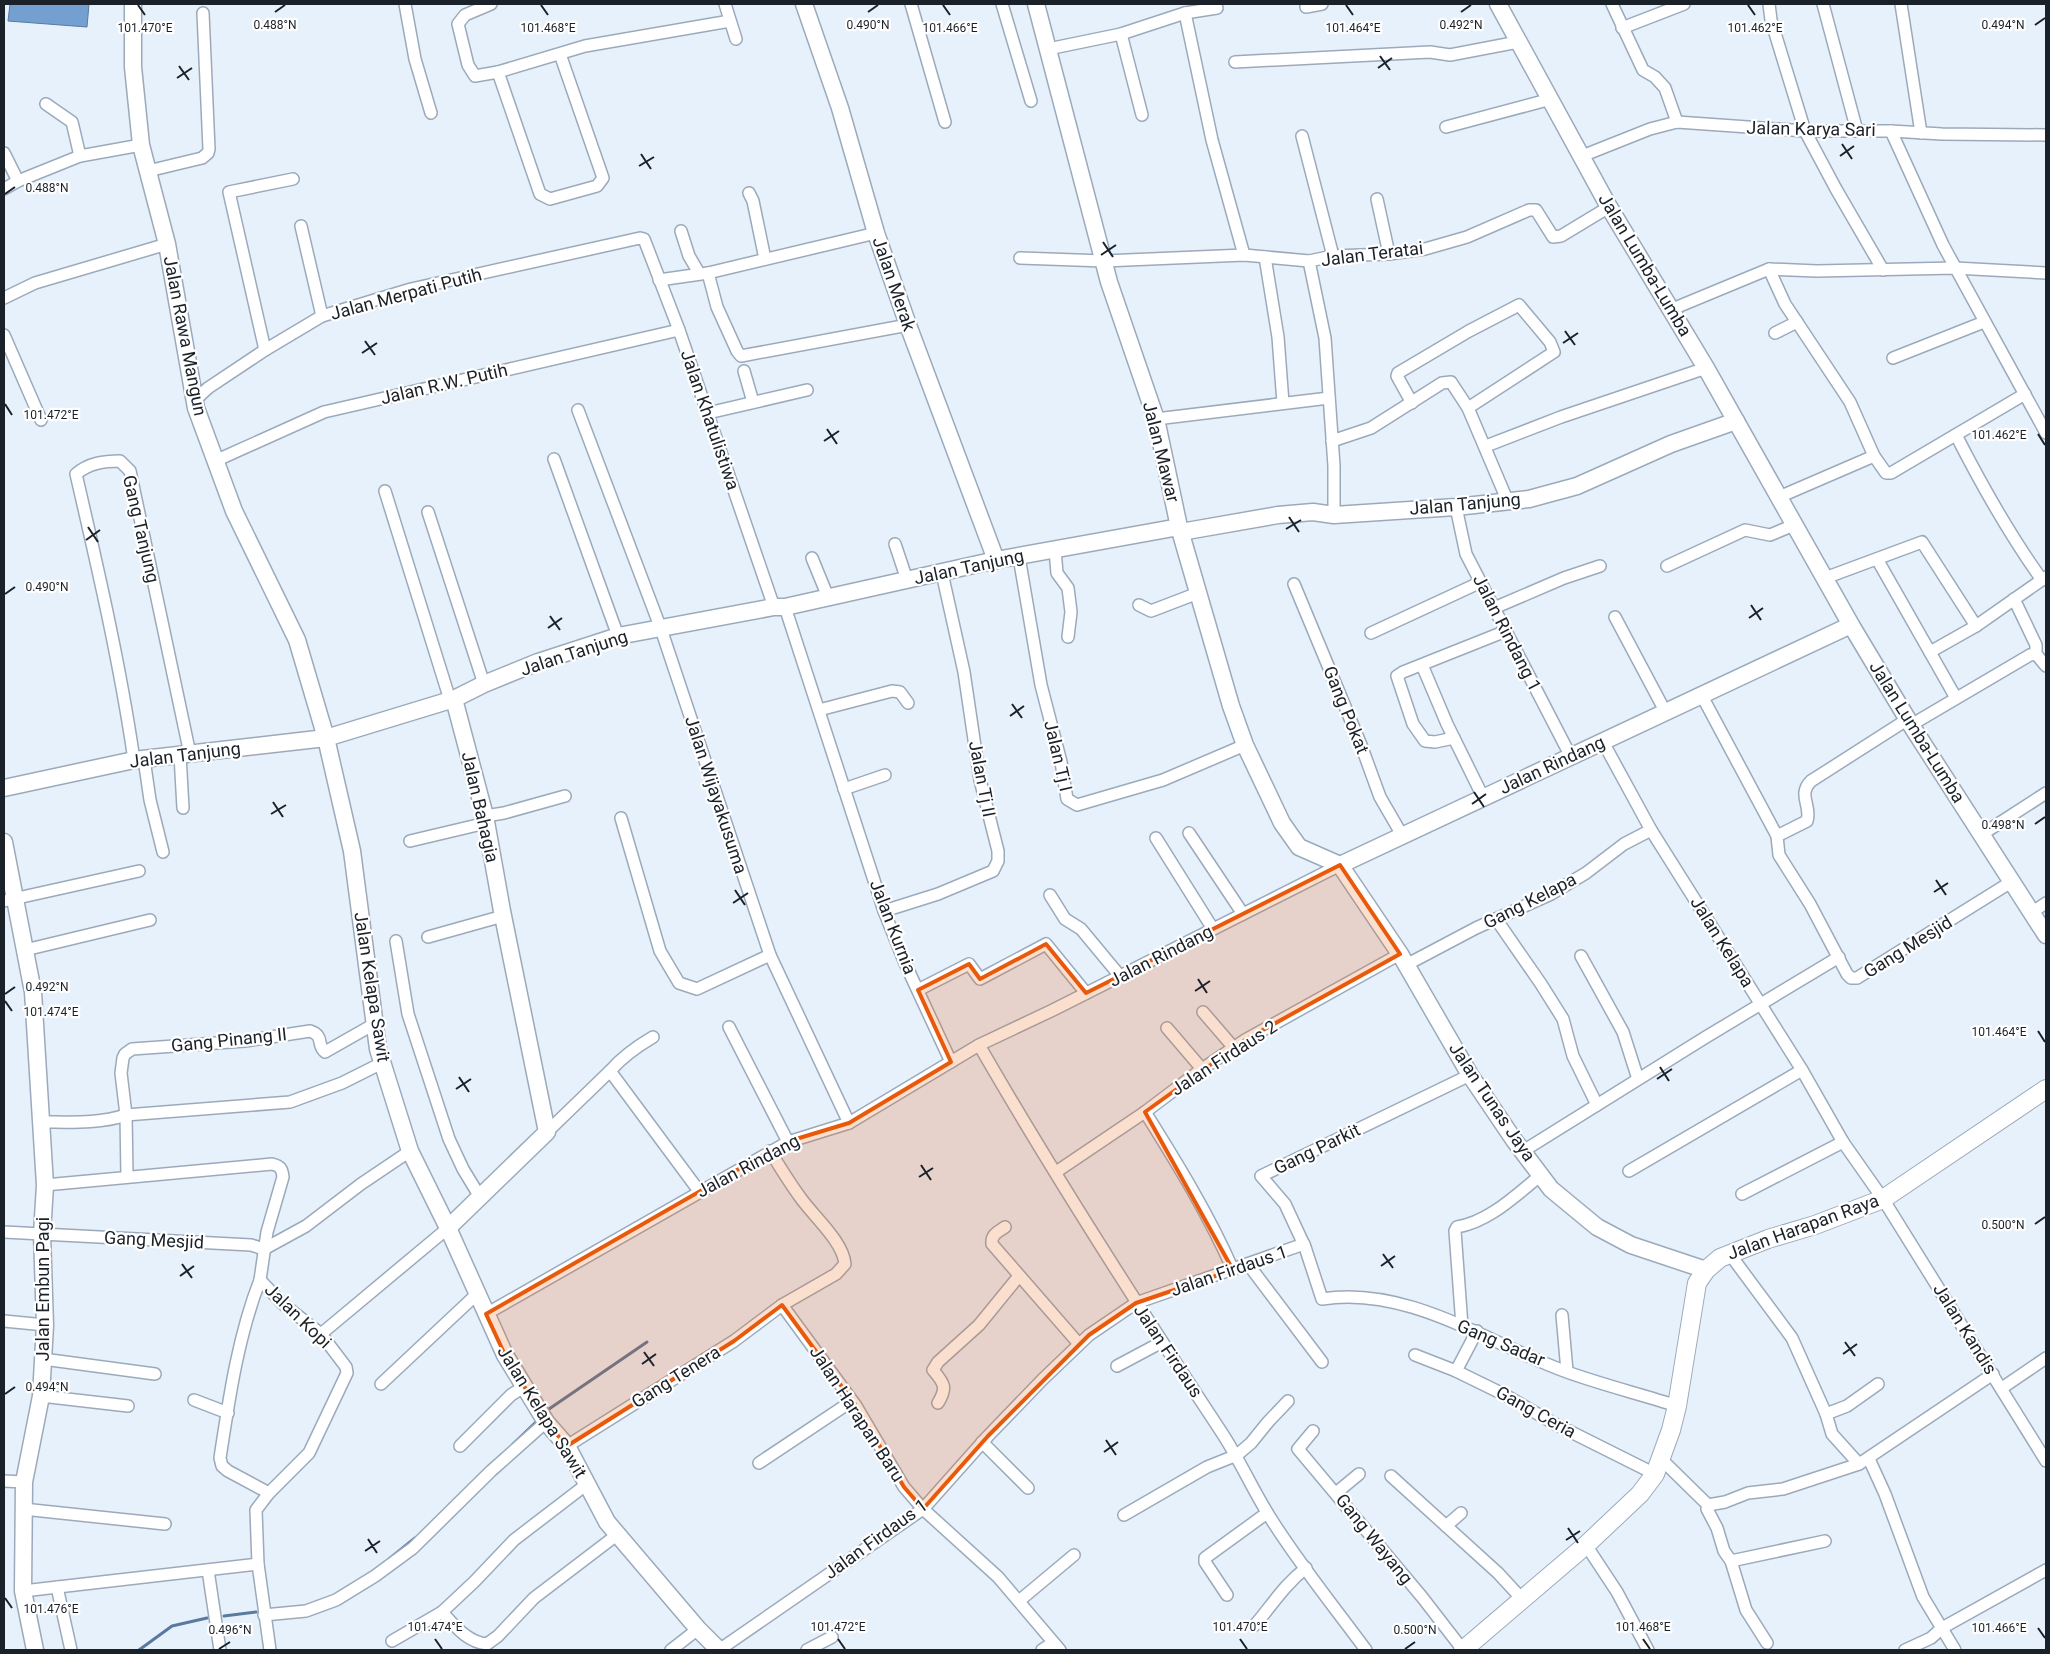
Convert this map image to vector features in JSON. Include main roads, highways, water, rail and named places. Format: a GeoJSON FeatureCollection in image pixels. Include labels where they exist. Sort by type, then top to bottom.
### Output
{"type":"FeatureCollection","features":[{"type":"Feature","properties":{"kind":"main road","name":"Jalan Harapan Raya"},"geometry":{"type":"LineString","coordinates":[[1463,1650],[1586,1545],[1640,1494],[1658,1467],[1677,1406],[1697,1283],[1706,1270],[1729,1253],[1768,1239],[1815,1226],[1883,1199],[2046,1089]]}},
{"type":"Feature","properties":{"kind":"water"},"geometry":{"type":"Polygon","coordinates":[[[10,4],[89,4],[87,27],[8,21],[10,4]]]}},
{"type":"Feature","properties":{"kind":"waterway"},"geometry":{"type":"LineString","coordinates":[[549,1409],[647,1342]]}},
{"type":"Feature","properties":{"kind":"waterway"},"geometry":{"type":"LineString","coordinates":[[513,1444],[536,1422]]}},
{"type":"Feature","properties":{"kind":"waterway"},"geometry":{"type":"LineString","coordinates":[[389,1559],[415,1538]]}},
{"type":"Feature","properties":{"kind":"waterway"},"geometry":{"type":"LineString","coordinates":[[224,1616],[256,1612]]}},
{"type":"Feature","properties":{"kind":"waterway"},"geometry":{"type":"LineString","coordinates":[[139,1650],[172,1626],[207,1618]]}}]}
